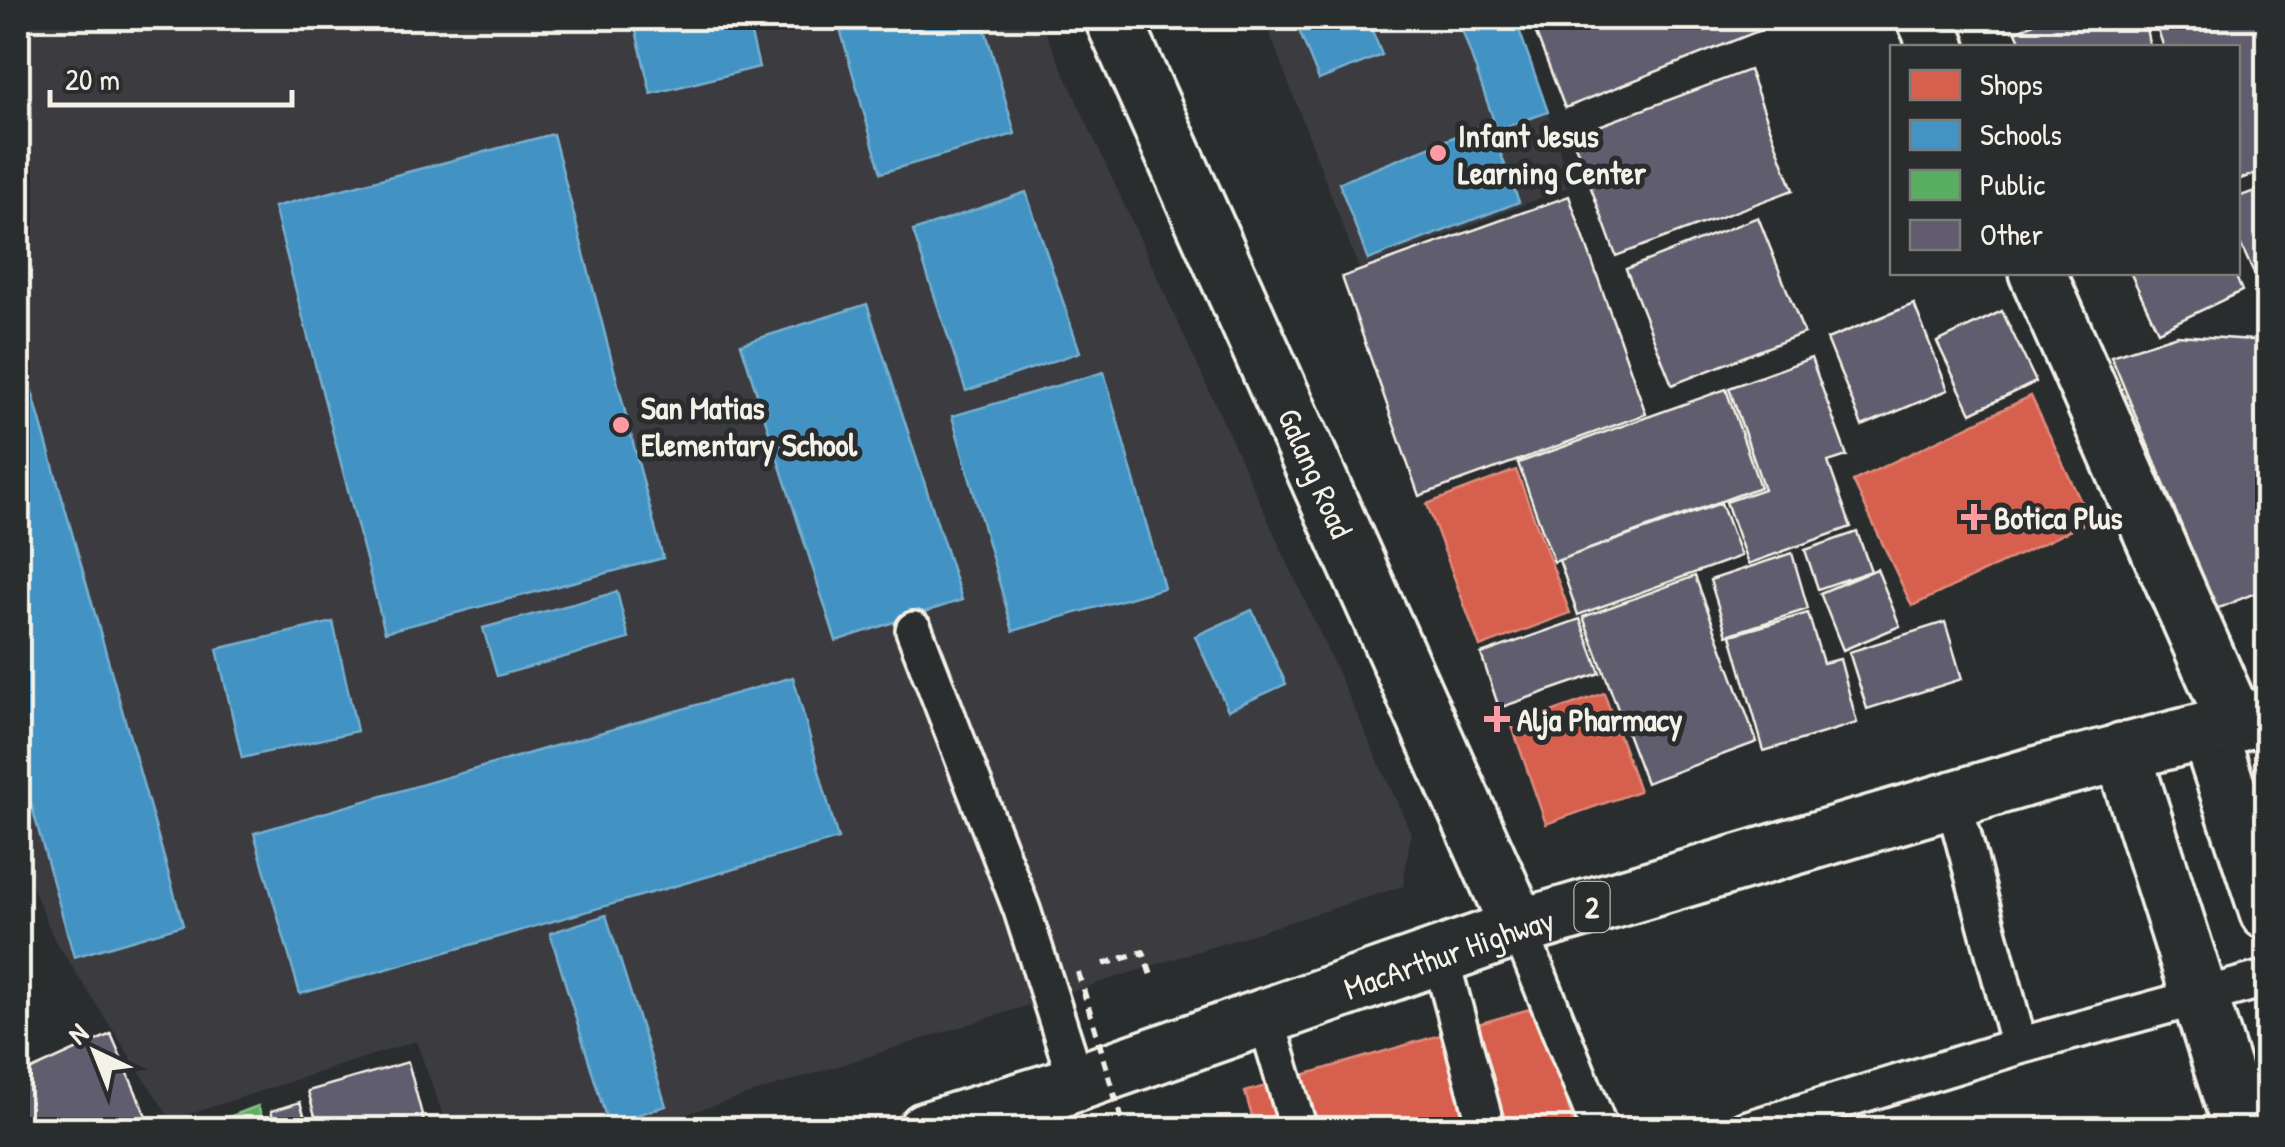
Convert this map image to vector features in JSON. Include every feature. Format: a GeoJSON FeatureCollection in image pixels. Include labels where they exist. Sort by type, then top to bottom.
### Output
{"type":"FeatureCollection","features":[{"type":"Feature","properties":{"kind":"main road","name":"Galang Road"},"geometry":{"type":"LineString","coordinates":[[1112,18],[1519,928]]}},
{"type":"Feature","properties":{"kind":"main road"},"geometry":{"type":"LineString","coordinates":[[1925,18],[1937,45]]}},
{"type":"Feature","properties":{"kind":"main road"},"geometry":{"type":"LineString","coordinates":[[2038,275],[2237,723],[2268,912]]}},
{"type":"Feature","properties":{"kind":"main road","name":"MacArthur Highway"},"geometry":{"type":"LineString","coordinates":[[926,1130],[1077,1082],[1519,928],[1953,799],[2237,723]]}},
{"type":"Feature","properties":{"kind":"main road"},"geometry":{"type":"LineString","coordinates":[[2122,751],[2242,1130]]}},
{"type":"Feature","properties":{"kind":"lane"},"geometry":{"type":"LineString","coordinates":[[914,630],[1022,910],[1077,1082]]}},
{"type":"Feature","properties":{"kind":"lane"},"geometry":{"type":"LineString","coordinates":[[1953,799],[2019,1046]]}},
{"type":"Feature","properties":{"kind":"lane"},"geometry":{"type":"LineString","coordinates":[[1519,928],[1600,1130]]}},
{"type":"Feature","properties":{"kind":"lane"},"geometry":{"type":"LineString","coordinates":[[1440,956],[1487,1130]]}},
{"type":"Feature","properties":{"kind":"lane"},"geometry":{"type":"LineString","coordinates":[[1744,1130],[2019,1046],[2268,978]]}},
{"type":"Feature","properties":{"kind":"lane"},"geometry":{"type":"LineString","coordinates":[[1265,1015],[1299,1130]]}},
{"type":"Feature","properties":{"kind":"path"},"geometry":{"type":"LineString","coordinates":[[1125,1130],[1078,972],[1144,952]]}},
{"type":"Feature","properties":{"kind":"shaded area","name":"San Matias Elementary School"},"geometry":{"type":"Polygon","coordinates":[[[18,18],[1039,18],[1411,833],[1403,886],[640,1129],[448,1129],[416,1041],[171,1120],[54,939],[18,852],[18,18]]]}},
{"type":"Feature","properties":{"kind":"shaded area","name":"Infant Jesus Learning Center"},"geometry":{"type":"Polygon","coordinates":[[[1264,18],[1517,18],[1571,186],[1359,269],[1264,18]]]}},
{"type":"Feature","properties":{"kind":"building: Shops"},"geometry":{"type":"Polygon","coordinates":[[[2031,396],[2090,521],[1912,606],[1853,481],[2031,396]]]}},
{"type":"Feature","properties":{"kind":"building: Shops"},"geometry":{"type":"Polygon","coordinates":[[[1516,470],[1570,613],[1480,647],[1427,504],[1516,470]]]}},
{"type":"Feature","properties":{"kind":"building: Shops"},"geometry":{"type":"Polygon","coordinates":[[[1604,693],[1639,791],[1546,824],[1512,726],[1604,693]]]}},
{"type":"Feature","properties":{"kind":"building: Shops"},"geometry":{"type":"Polygon","coordinates":[[[1540,1006],[1575,1130],[1256,1130],[1245,1092],[1540,1006]]]}},
{"type":"Feature","properties":{"kind":"building: Schools"},"geometry":{"type":"Polygon","coordinates":[[[633,18],[747,18],[759,67],[651,94],[633,18]]]}},
{"type":"Feature","properties":{"kind":"building: Schools"},"geometry":{"type":"Polygon","coordinates":[[[837,18],[982,18],[1015,134],[881,173],[837,18]]]}},
{"type":"Feature","properties":{"kind":"building: Schools"},"geometry":{"type":"Polygon","coordinates":[[[1294,18],[1367,18],[1382,55],[1319,80],[1294,18]]]}},
{"type":"Feature","properties":{"kind":"building: Schools"},"geometry":{"type":"Polygon","coordinates":[[[1458,18],[1515,18],[1548,112],[1497,130],[1458,18]]]}},
{"type":"Feature","properties":{"kind":"building: Schools"},"geometry":{"type":"Polygon","coordinates":[[[1489,123],[1519,202],[1368,260],[1339,183],[1489,123]]]}},
{"type":"Feature","properties":{"kind":"building: Schools"},"geometry":{"type":"Polygon","coordinates":[[[553,134],[663,558],[385,632],[274,207],[553,134]]]}},
{"type":"Feature","properties":{"kind":"building: Schools"},"geometry":{"type":"Polygon","coordinates":[[[1026,192],[1080,352],[966,391],[913,231],[1026,192]]]}},
{"type":"Feature","properties":{"kind":"building: Schools"},"geometry":{"type":"Polygon","coordinates":[[[867,304],[962,600],[836,641],[741,344],[867,304]]]}},
{"type":"Feature","properties":{"kind":"building: Schools"},"geometry":{"type":"Polygon","coordinates":[[[18,342],[183,925],[74,957],[18,757],[18,342]]]}},
{"type":"Feature","properties":{"kind":"building: Schools"},"geometry":{"type":"Polygon","coordinates":[[[1104,372],[1164,588],[1013,631],[952,416],[1104,372]]]}},
{"type":"Feature","properties":{"kind":"building: Schools"},"geometry":{"type":"Polygon","coordinates":[[[617,592],[629,639],[497,676],[483,628],[617,592]]]}},
{"type":"Feature","properties":{"kind":"building: Schools"},"geometry":{"type":"Polygon","coordinates":[[[1252,610],[1286,684],[1228,710],[1195,636],[1252,610]]]}},
{"type":"Feature","properties":{"kind":"building: Schools"},"geometry":{"type":"Polygon","coordinates":[[[333,622],[357,731],[242,758],[217,649],[333,622]]]}},
{"type":"Feature","properties":{"kind":"building: Schools"},"geometry":{"type":"Polygon","coordinates":[[[793,677],[838,839],[300,994],[254,833],[793,677]]]}},
{"type":"Feature","properties":{"kind":"building: Schools"},"geometry":{"type":"Polygon","coordinates":[[[606,915],[666,1106],[608,1124],[550,933],[606,915]]]}},
{"type":"Feature","properties":{"kind":"building: Public"},"geometry":{"type":"Polygon","coordinates":[[[258,1106],[266,1130],[195,1130],[258,1106]]]}},
{"type":"Feature","properties":{"kind":"building: Other"},"geometry":{"type":"Polygon","coordinates":[[[1530,18],[1791,18],[1565,108],[1530,18]]]}},
{"type":"Feature","properties":{"kind":"building: Other"},"geometry":{"type":"Polygon","coordinates":[[[2044,18],[2144,18],[2149,45],[2022,45],[2016,32],[2044,18]]]}},
{"type":"Feature","properties":{"kind":"building: Other"},"geometry":{"type":"Polygon","coordinates":[[[2154,18],[2261,18],[2268,36],[2268,169],[2240,179],[2240,45],[2163,45],[2154,18]]]}},
{"type":"Feature","properties":{"kind":"building: Other"},"geometry":{"type":"Polygon","coordinates":[[[1749,70],[1793,190],[1616,256],[1572,136],[1749,70]]]}},
{"type":"Feature","properties":{"kind":"building: Other"},"geometry":{"type":"Polygon","coordinates":[[[2268,186],[2268,303],[2240,243],[2240,196],[2268,186]]]}},
{"type":"Feature","properties":{"kind":"building: Other"},"geometry":{"type":"Polygon","coordinates":[[[1569,196],[1646,414],[1419,496],[1342,277],[1569,196]]]}},
{"type":"Feature","properties":{"kind":"building: Other"},"geometry":{"type":"Polygon","coordinates":[[[1758,217],[1804,333],[1672,385],[1626,269],[1758,217]]]}},
{"type":"Feature","properties":{"kind":"building: Other"},"geometry":{"type":"Polygon","coordinates":[[[2131,275],[2235,275],[2242,291],[2158,331],[2131,275]]]}},
{"type":"Feature","properties":{"kind":"building: Other"},"geometry":{"type":"Polygon","coordinates":[[[1914,304],[1948,390],[1862,426],[1827,339],[1914,304]]]}},
{"type":"Feature","properties":{"kind":"building: Other"},"geometry":{"type":"Polygon","coordinates":[[[2002,311],[2036,382],[1971,413],[1937,342],[2002,311]]]}},
{"type":"Feature","properties":{"kind":"building: Other"},"geometry":{"type":"Polygon","coordinates":[[[2177,335],[2268,341],[2268,588],[2216,609],[2111,356],[2177,335]]]}},
{"type":"Feature","properties":{"kind":"building: Other"},"geometry":{"type":"Polygon","coordinates":[[[1811,358],[1847,456],[1828,462],[1851,527],[1748,564],[1726,502],[1764,489],[1729,388],[1811,358]]]}},
{"type":"Feature","properties":{"kind":"building: Other"},"geometry":{"type":"Polygon","coordinates":[[[1726,389],[1760,487],[1554,562],[1518,463],[1726,389]]]}},
{"type":"Feature","properties":{"kind":"building: Other"},"geometry":{"type":"Polygon","coordinates":[[[1721,503],[1741,556],[1578,615],[1559,560],[1721,503]]]}},
{"type":"Feature","properties":{"kind":"building: Other"},"geometry":{"type":"Polygon","coordinates":[[[1857,532],[1871,571],[1818,589],[1805,550],[1857,532]]]}},
{"type":"Feature","properties":{"kind":"building: Other"},"geometry":{"type":"Polygon","coordinates":[[[1792,553],[1808,609],[1727,635],[1710,580],[1792,553]]]}},
{"type":"Feature","properties":{"kind":"building: Other"},"geometry":{"type":"Polygon","coordinates":[[[1877,569],[1900,626],[1843,650],[1820,593],[1877,569]]]}},
{"type":"Feature","properties":{"kind":"building: Other"},"geometry":{"type":"Polygon","coordinates":[[[1695,576],[1757,742],[1646,783],[1583,617],[1695,576]]]}},
{"type":"Feature","properties":{"kind":"building: Other"},"geometry":{"type":"Polygon","coordinates":[[[1808,613],[1823,663],[1840,659],[1857,723],[1764,751],[1731,635],[1808,613]]]}},
{"type":"Feature","properties":{"kind":"building: Other"},"geometry":{"type":"Polygon","coordinates":[[[1580,619],[1600,673],[1499,708],[1481,654],[1580,619]]]}},
{"type":"Feature","properties":{"kind":"building: Other"},"geometry":{"type":"Polygon","coordinates":[[[1945,622],[1962,679],[1867,709],[1849,652],[1945,622]]]}},
{"type":"Feature","properties":{"kind":"building: Other"},"geometry":{"type":"Polygon","coordinates":[[[111,1034],[152,1130],[18,1130],[18,1076],[111,1034]]]}},
{"type":"Feature","properties":{"kind":"building: Other"},"geometry":{"type":"Polygon","coordinates":[[[408,1062],[426,1130],[319,1130],[308,1091],[408,1062]]]}},
{"type":"Feature","properties":{"kind":"building: Other"},"geometry":{"type":"Polygon","coordinates":[[[300,1102],[309,1130],[277,1130],[271,1111],[300,1102]]]}},
{"type":"Feature","properties":{"kind":"place","name":"Infant Jesus Learning Center"},"geometry":{"type":"Point","coordinates":[1438,153]}},
{"type":"Feature","properties":{"kind":"place","name":"San Matias Elementary School"},"geometry":{"type":"Point","coordinates":[621,425]}},
{"type":"Feature","properties":{"kind":"place","name":"Botica Plus"},"geometry":{"type":"Point","coordinates":[1974,517]}},
{"type":"Feature","properties":{"kind":"place","name":"Alja Pharmacy"},"geometry":{"type":"Point","coordinates":[1497,719]}}]}
